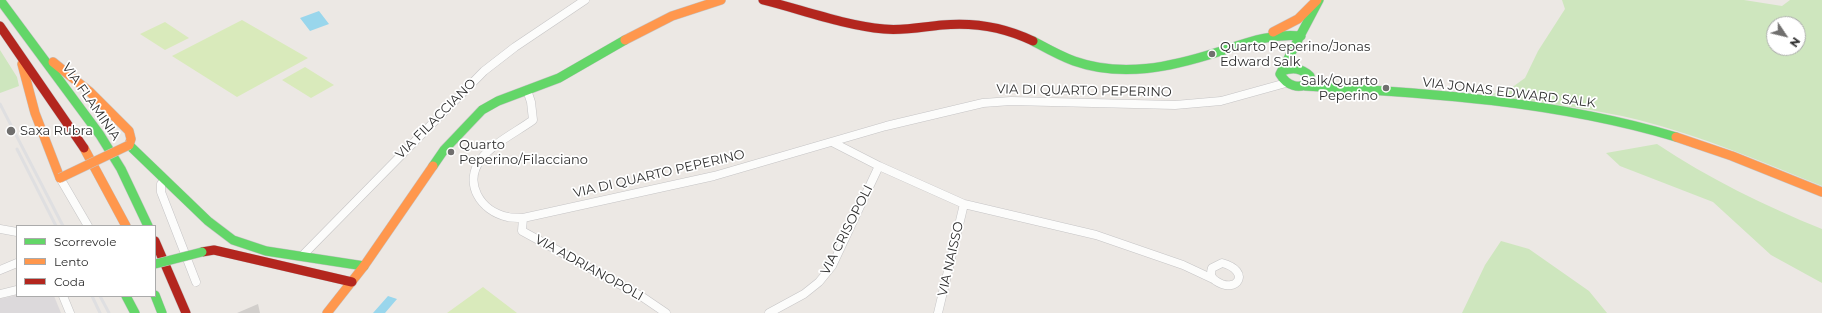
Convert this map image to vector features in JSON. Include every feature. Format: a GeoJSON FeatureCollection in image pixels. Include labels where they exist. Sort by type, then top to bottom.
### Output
{"type":"FeatureCollection","features":[{"type":"Feature","properties":{"kind":"main road","name":"VIA FLAMINIA"},"geometry":{"type":"LineString","coordinates":[[0,0],[100,135],[121,169],[148,225]]}},
{"type":"Feature","properties":{"kind":"main road"},"geometry":{"type":"LineString","coordinates":[[327,313],[364,266],[453,140],[482,110],[498,101],[559,78],[633,36],[680,12],[702,4],[721,0]]}},
{"type":"Feature","properties":{"kind":"main road"},"geometry":{"type":"LineString","coordinates":[[763,0],[836,21],[882,29],[895,30],[964,24],[999,28],[1032,39],[1067,59],[1106,69],[1139,69],[1232,48],[1268,34],[1298,19],[1318,0]]}},
{"type":"Feature","properties":{"kind":"main road"},"geometry":{"type":"LineString","coordinates":[[1286,82],[1281,77],[1282,71],[1318,0]]}},
{"type":"Feature","properties":{"kind":"main road"},"geometry":{"type":"LineString","coordinates":[[0,26],[87,150],[126,225]]}},
{"type":"Feature","properties":{"kind":"main road"},"geometry":{"type":"LineString","coordinates":[[1283,27],[1303,32]]}},
{"type":"Feature","properties":{"kind":"main road"},"geometry":{"type":"LineString","coordinates":[[1268,34],[1303,32]]}},
{"type":"Feature","properties":{"kind":"main road"},"geometry":{"type":"LineString","coordinates":[[1292,53],[1296,64],[1311,80],[1305,86]]}},
{"type":"Feature","properties":{"kind":"main road"},"geometry":{"type":"LineString","coordinates":[[41,54],[90,92],[124,126],[130,135],[129,144]]}},
{"type":"Feature","properties":{"kind":"main road"},"geometry":{"type":"LineString","coordinates":[[20,55],[35,113],[60,178],[129,144]]}},
{"type":"Feature","properties":{"kind":"main road"},"geometry":{"type":"LineString","coordinates":[[1282,71],[1290,68],[1304,71]]}},
{"type":"Feature","properties":{"kind":"main road","name":"VIA JONAS EDWARD SALK"},"geometry":{"type":"LineString","coordinates":[[1304,71],[1329,83],[1348,88]]}},
{"type":"Feature","properties":{"kind":"main road","name":"VIA JONAS EDWARD SALK"},"geometry":{"type":"LineString","coordinates":[[1286,82],[1296,86],[1348,88],[1510,103],[1583,112],[1648,128],[1724,154],[1822,192]]}},
{"type":"Feature","properties":{"kind":"main road"},"geometry":{"type":"LineString","coordinates":[[129,144],[208,222],[233,240],[266,251],[364,266]]}},
{"type":"Feature","properties":{"kind":"main road"},"geometry":{"type":"LineString","coordinates":[[156,243],[186,313]]}},
{"type":"Feature","properties":{"kind":"main road"},"geometry":{"type":"LineString","coordinates":[[156,264],[214,250],[228,252],[352,282]]}},
{"type":"Feature","properties":{"kind":"main road"},"geometry":{"type":"LineString","coordinates":[[127,297],[135,313]]}},
{"type":"Feature","properties":{"kind":"main road"},"geometry":{"type":"LineString","coordinates":[[156,297],[162,313]]}},
{"type":"Feature","properties":{"kind":"street","name":"VIA FILACCIANO"},"geometry":{"type":"LineString","coordinates":[[302,256],[484,70],[515,47],[586,0]]}},
{"type":"Feature","properties":{"kind":"street","name":"VIA DI QUARTO PEPERINO"},"geometry":{"type":"LineString","coordinates":[[527,90],[531,102],[533,120],[485,155],[476,168],[473,182],[475,194],[489,209],[507,217],[523,218],[714,176],[834,143],[886,126],[983,103],[1011,101],[1175,105],[1200,104],[1240,97],[1286,82]]}},
{"type":"Feature","properties":{"kind":"street"},"geometry":{"type":"LineString","coordinates":[[834,143],[879,166],[964,204],[1096,236],[1143,251],[1197,272],[1212,275]]}},
{"type":"Feature","properties":{"kind":"street","name":"VIA CRISOPOLI"},"geometry":{"type":"LineString","coordinates":[[768,313],[805,296],[825,276],[832,266],[879,166]]}},
{"type":"Feature","properties":{"kind":"street"},"geometry":{"type":"LineString","coordinates":[[60,178],[87,225]]}},
{"type":"Feature","properties":{"kind":"street"},"geometry":{"type":"LineString","coordinates":[[165,180],[161,184],[161,192],[196,282]]}},
{"type":"Feature","properties":{"kind":"street","name":"VIA NAISSO"},"geometry":{"type":"LineString","coordinates":[[938,313],[964,204]]}},
{"type":"Feature","properties":{"kind":"street"},"geometry":{"type":"LineString","coordinates":[[79,211],[80,225]]}},
{"type":"Feature","properties":{"kind":"street","name":"VIA ADRIANOPOLI"},"geometry":{"type":"LineString","coordinates":[[523,218],[522,231],[641,296],[666,313]]}},
{"type":"Feature","properties":{"kind":"street"},"geometry":{"type":"LineString","coordinates":[[0,229],[16,232]]}},
{"type":"Feature","properties":{"kind":"street"},"geometry":{"type":"LineString","coordinates":[[0,270],[16,263]]}},
{"type":"Feature","properties":{"kind":"street"},"geometry":{"type":"LineString","coordinates":[[0,294],[14,290]]}},
{"type":"Feature","properties":{"kind":"street"},"geometry":{"type":"LineString","coordinates":[[63,297],[70,313]]}},
{"type":"Feature","properties":{"kind":"shaded area"},"geometry":{"type":"Polygon","coordinates":[[[16,295],[16,297],[54,297],[61,313],[0,313],[0,299],[16,295]]]}},
{"type":"Feature","properties":{"kind":"green space"},"geometry":{"type":"Polygon","coordinates":[[[1562,0],[1744,0],[1782,6],[1790,0],[1822,0],[1822,186],[1732,150],[1662,126],[1605,113],[1553,104],[1501,98],[1491,94],[1507,91],[1525,78],[1538,51],[1565,9],[1562,0]]]}},
{"type":"Feature","properties":{"kind":"green space"},"geometry":{"type":"Polygon","coordinates":[[[242,20],[308,58],[237,97],[172,56],[242,20]]]}},
{"type":"Feature","properties":{"kind":"green space"},"geometry":{"type":"Polygon","coordinates":[[[165,22],[189,38],[165,50],[140,34],[165,22]]]}},
{"type":"Feature","properties":{"kind":"green space"},"geometry":{"type":"Polygon","coordinates":[[[0,50],[17,77],[19,86],[0,93],[0,50]]]}},
{"type":"Feature","properties":{"kind":"green space"},"geometry":{"type":"Polygon","coordinates":[[[305,67],[334,85],[311,98],[282,80],[305,67]]]}},
{"type":"Feature","properties":{"kind":"green space"},"geometry":{"type":"Polygon","coordinates":[[[1657,144],[1737,191],[1822,229],[1822,283],[1771,255],[1713,202],[1620,166],[1606,153],[1657,144]]]}},
{"type":"Feature","properties":{"kind":"green space"},"geometry":{"type":"Polygon","coordinates":[[[1501,241],[1529,249],[1589,291],[1607,313],[1462,313],[1485,265],[1501,241]]]}},
{"type":"Feature","properties":{"kind":"green space"},"geometry":{"type":"Polygon","coordinates":[[[483,287],[517,313],[447,313],[483,287]]]}},
{"type":"Feature","properties":{"kind":"water"},"geometry":{"type":"Polygon","coordinates":[[[319,11],[329,24],[310,31],[300,18],[319,11]]]}},
{"type":"Feature","properties":{"kind":"water"},"geometry":{"type":"Polygon","coordinates":[[[388,296],[397,299],[385,313],[373,313],[388,296]]]}},
{"type":"Feature","properties":{"kind":"building"},"geometry":{"type":"Polygon","coordinates":[[[258,304],[260,313],[237,313],[258,304]]]}},
{"type":"Feature","properties":{"kind":"railway"},"geometry":{"type":"LineString","coordinates":[[0,104],[62,225]]}},
{"type":"Feature","properties":{"kind":"railway"},"geometry":{"type":"LineString","coordinates":[[17,149],[55,225]]}},
{"type":"Feature","properties":{"kind":"railway"},"geometry":{"type":"LineString","coordinates":[[92,297],[100,313]]}},
{"type":"Feature","properties":{"kind":"railway"},"geometry":{"type":"LineString","coordinates":[[101,297],[109,313]]}},
{"type":"Feature","properties":{"kind":"traffic: fast"},"geometry":{"type":"LineString","coordinates":[[0,0],[100,135],[121,169],[148,225]]}},
{"type":"Feature","properties":{"kind":"traffic: fast"},"geometry":{"type":"LineString","coordinates":[[1282,71],[1293,68],[1300,70],[1310,76],[1311,82],[1307,85],[1298,87],[1293,86],[1285,82],[1280,74],[1319,0]]}},
{"type":"Feature","properties":{"kind":"traffic: fast"},"geometry":{"type":"LineString","coordinates":[[1033,41],[1062,56],[1080,63],[1098,68],[1135,70],[1154,68],[1191,60],[1271,36],[1301,36]]}},
{"type":"Feature","properties":{"kind":"traffic: fast"},"geometry":{"type":"LineString","coordinates":[[433,166],[444,150],[482,110],[498,101],[559,78],[625,40]]}},
{"type":"Feature","properties":{"kind":"traffic: fast"},"geometry":{"type":"LineString","coordinates":[[1305,86],[1438,96],[1529,105],[1618,121],[1676,137]]}},
{"type":"Feature","properties":{"kind":"traffic: fast"},"geometry":{"type":"LineString","coordinates":[[129,145],[208,221],[233,240],[266,251],[364,266]]}},
{"type":"Feature","properties":{"kind":"traffic: fast"},"geometry":{"type":"LineString","coordinates":[[156,264],[202,252]]}},
{"type":"Feature","properties":{"kind":"traffic: fast"},"geometry":{"type":"LineString","coordinates":[[127,297],[135,313]]}},
{"type":"Feature","properties":{"kind":"traffic: fast"},"geometry":{"type":"LineString","coordinates":[[156,297],[162,313]]}},
{"type":"Feature","properties":{"kind":"traffic: slow"},"geometry":{"type":"LineString","coordinates":[[625,40],[672,16],[721,0]]}},
{"type":"Feature","properties":{"kind":"traffic: slow"},"geometry":{"type":"LineString","coordinates":[[1273,32],[1298,19],[1317,0]]}},
{"type":"Feature","properties":{"kind":"traffic: slow"},"geometry":{"type":"LineString","coordinates":[[53,62],[90,92],[129,131],[131,139],[129,145]]}},
{"type":"Feature","properties":{"kind":"traffic: slow"},"geometry":{"type":"LineString","coordinates":[[22,64],[35,113],[60,178]]}},
{"type":"Feature","properties":{"kind":"traffic: slow"},"geometry":{"type":"LineString","coordinates":[[1676,137],[1732,156],[1822,192]]}},
{"type":"Feature","properties":{"kind":"traffic: slow"},"geometry":{"type":"LineString","coordinates":[[60,178],[129,145]]}},
{"type":"Feature","properties":{"kind":"traffic: slow"},"geometry":{"type":"LineString","coordinates":[[84,148],[113,199],[126,225]]}},
{"type":"Feature","properties":{"kind":"traffic: slow"},"geometry":{"type":"LineString","coordinates":[[327,313],[364,266],[433,166]]}},
{"type":"Feature","properties":{"kind":"traffic: jam"},"geometry":{"type":"LineString","coordinates":[[763,0],[869,27],[898,30],[966,24],[989,26],[1011,32],[1033,41]]}},
{"type":"Feature","properties":{"kind":"traffic: jam"},"geometry":{"type":"LineString","coordinates":[[0,26],[84,148]]}},
{"type":"Feature","properties":{"kind":"traffic: jam"},"geometry":{"type":"LineString","coordinates":[[156,243],[186,313]]}},
{"type":"Feature","properties":{"kind":"traffic: jam"},"geometry":{"type":"LineString","coordinates":[[202,252],[214,250],[352,282]]}},
{"type":"Feature","properties":{"kind":"place","name":"Quarto Peperino/Jonas Edward Salk"},"geometry":{"type":"Point","coordinates":[1212,54]}},
{"type":"Feature","properties":{"kind":"place","name":"Salk/Quarto Peperino"},"geometry":{"type":"Point","coordinates":[1386,88]}},
{"type":"Feature","properties":{"kind":"place","name":"Saxa Rubra"},"geometry":{"type":"Point","coordinates":[11,131]}},
{"type":"Feature","properties":{"kind":"place","name":"Quarto Peperino/Filacciano"},"geometry":{"type":"Point","coordinates":[451,152]}}]}
